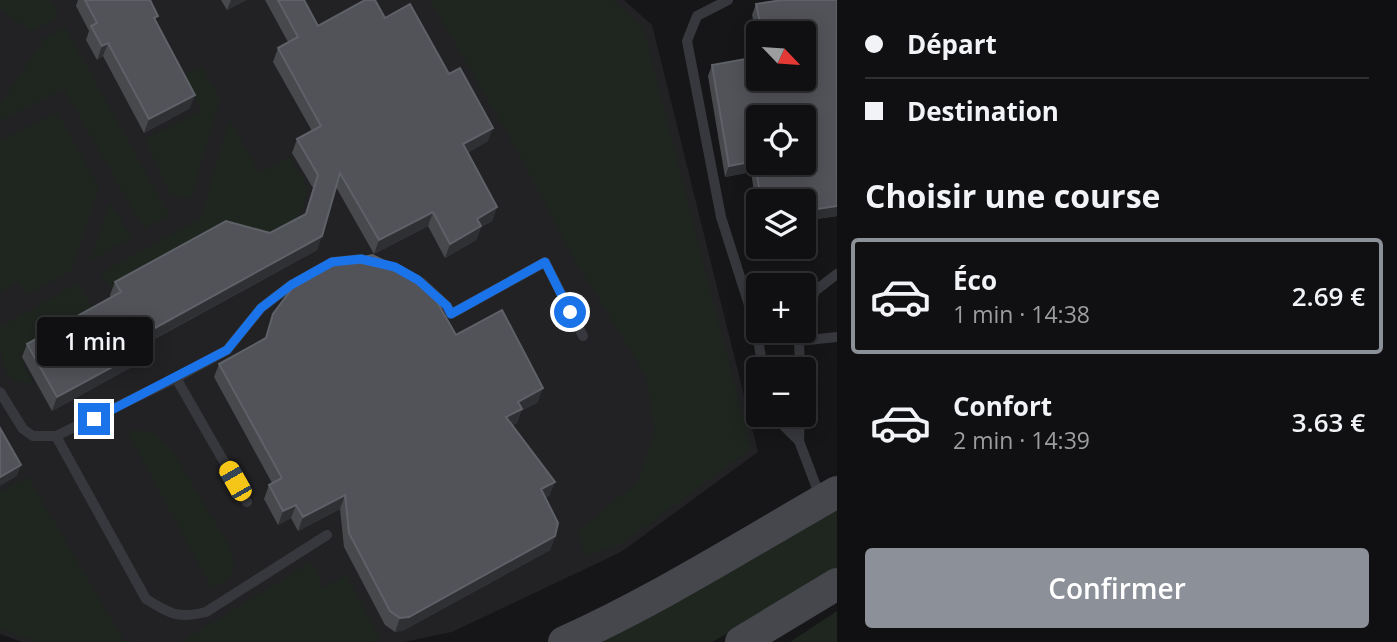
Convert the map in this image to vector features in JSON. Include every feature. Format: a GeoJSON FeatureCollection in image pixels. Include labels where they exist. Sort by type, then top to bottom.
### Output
{"type":"FeatureCollection","features":[{"type":"Feature","properties":{"kind":"main road"},"geometry":{"type":"LineString","coordinates":[[564,642],[659,594],[829,497]]}},
{"type":"Feature","properties":{"kind":"main road"},"geometry":{"type":"LineString","coordinates":[[741,642],[837,584]]}},
{"type":"Feature","properties":{"kind":"lane"},"geometry":{"type":"LineString","coordinates":[[728,0],[697,16],[687,41],[721,218],[756,327],[761,357]]}},
{"type":"Feature","properties":{"kind":"lane"},"geometry":{"type":"LineString","coordinates":[[0,393],[23,429],[33,436],[56,436],[176,378],[227,350],[261,308],[291,285],[332,262],[361,259],[383,264]]}},
{"type":"Feature","properties":{"kind":"lane"},"geometry":{"type":"LineString","coordinates":[[407,273],[447,306],[451,314],[545,262],[583,336]]}},
{"type":"Feature","properties":{"kind":"lane"},"geometry":{"type":"LineString","coordinates":[[816,290],[837,274]]}},
{"type":"Feature","properties":{"kind":"lane"},"geometry":{"type":"LineString","coordinates":[[816,335],[837,337]]}},
{"type":"Feature","properties":{"kind":"lane"},"geometry":{"type":"LineString","coordinates":[[176,378],[247,502]]}},
{"type":"Feature","properties":{"kind":"lane"},"geometry":{"type":"LineString","coordinates":[[785,427],[799,441],[829,497]]}},
{"type":"Feature","properties":{"kind":"lane"},"geometry":{"type":"LineString","coordinates":[[799,441],[800,427]]}},
{"type":"Feature","properties":{"kind":"lane"},"geometry":{"type":"LineString","coordinates":[[56,436],[146,599],[168,613],[186,617],[206,612],[327,535]]}},
{"type":"Feature","properties":{"kind":"shaded area"},"geometry":{"type":"Polygon","coordinates":[[[0,0],[624,0],[652,25],[746,404],[746,427],[752,427],[758,452],[621,552],[452,632],[404,642],[22,642],[0,634],[0,0]]]}},
{"type":"Feature","properties":{"kind":"shaded area"},"geometry":{"type":"Polygon","coordinates":[[[0,0],[50,0],[59,16],[32,32],[0,9],[0,0]]]}},
{"type":"Feature","properties":{"kind":"shaded area"},"geometry":{"type":"Polygon","coordinates":[[[430,0],[612,0],[643,27],[751,449],[620,545],[585,556],[578,532],[637,482],[655,432],[646,376],[570,252],[522,159],[430,0]]]}},
{"type":"Feature","properties":{"kind":"shaded area"},"geometry":{"type":"Polygon","coordinates":[[[65,27],[169,215],[144,229],[64,89],[0,121],[0,105],[45,38],[65,27]]]}},
{"type":"Feature","properties":{"kind":"shaded area"},"geometry":{"type":"Polygon","coordinates":[[[201,66],[220,98],[192,195],[187,199],[170,194],[145,139],[201,111],[183,76],[201,66]]]}},
{"type":"Feature","properties":{"kind":"shaded area"},"geometry":{"type":"Polygon","coordinates":[[[57,112],[99,187],[71,271],[26,295],[18,281],[0,292],[0,141],[57,112]]]}},
{"type":"Feature","properties":{"kind":"shaded area"},"geometry":{"type":"Polygon","coordinates":[[[229,119],[260,173],[290,157],[308,188],[298,223],[264,241],[226,227],[111,288],[101,273],[201,218],[229,119]]]}},
{"type":"Feature","properties":{"kind":"shaded area"},"geometry":{"type":"Polygon","coordinates":[[[110,203],[132,237],[90,261],[110,203]]]}},
{"type":"Feature","properties":{"kind":"shaded area"},"geometry":{"type":"Polygon","coordinates":[[[78,283],[93,310],[19,355],[33,382],[22,383],[14,380],[4,366],[0,327],[78,283]]]}},
{"type":"Feature","properties":{"kind":"shaded area"},"geometry":{"type":"Polygon","coordinates":[[[127,431],[150,431],[171,449],[231,549],[234,560],[232,576],[212,589],[127,431]]]}},
{"type":"Feature","properties":{"kind":"shaded area"},"geometry":{"type":"Polygon","coordinates":[[[28,477],[124,641],[139,642],[37,642],[0,629],[0,492],[28,477]]]}},
{"type":"Feature","properties":{"kind":"shaded area"},"geometry":{"type":"Polygon","coordinates":[[[837,507],[837,568],[806,590],[712,642],[586,642],[837,507]]]}},
{"type":"Feature","properties":{"kind":"shaded area"},"geometry":{"type":"Polygon","coordinates":[[[311,562],[324,588],[346,574],[381,640],[181,642],[311,562]]]}},
{"type":"Feature","properties":{"kind":"shaded area"},"geometry":{"type":"Polygon","coordinates":[[[837,611],[837,642],[790,642],[837,611]]]}},
{"type":"Feature","properties":{"kind":"building"},"geometry":{"type":"Polygon","coordinates":[[[85,0],[150,0],[158,16],[154,18],[195,95],[149,119],[108,43],[102,46],[91,26],[97,23],[85,0]]]}},
{"type":"Feature","properties":{"kind":"building"},"geometry":{"type":"Polygon","coordinates":[[[278,0],[304,0],[318,26],[365,0],[375,0],[385,18],[410,4],[449,74],[460,68],[493,128],[463,144],[497,207],[477,219],[481,226],[450,244],[433,212],[379,240],[340,173],[322,236],[144,334],[151,346],[57,397],[27,344],[121,292],[115,282],[226,221],[270,233],[306,214],[318,175],[297,139],[321,126],[278,48],[298,37],[278,0]]]}},
{"type":"Feature","properties":{"kind":"building"},"geometry":{"type":"Polygon","coordinates":[[[782,0],[837,0],[837,206],[816,209],[816,189],[759,189],[757,175],[816,175],[816,105],[746,105],[746,163],[729,166],[712,65],[746,59],[746,91],[816,91],[816,21],[760,21],[756,4],[782,0]]]}},
{"type":"Feature","properties":{"kind":"building"},"geometry":{"type":"Polygon","coordinates":[[[372,255],[414,275],[429,288],[456,335],[502,310],[543,388],[518,402],[522,409],[506,417],[555,482],[541,489],[558,523],[555,536],[409,617],[400,618],[390,611],[349,533],[345,495],[303,517],[296,505],[283,511],[269,485],[282,478],[219,364],[266,338],[273,314],[299,279],[313,271],[372,255]]]}},
{"type":"Feature","properties":{"kind":"building"},"geometry":{"type":"Polygon","coordinates":[[[0,428],[21,465],[0,477],[0,428]]]}},
{"type":"Feature","properties":{"kind":"route"},"geometry":{"type":"LineString","coordinates":[[94,419],[227,350],[261,308],[291,285],[332,262],[361,259],[395,267],[418,280],[447,306],[451,314],[545,262],[570,312]]}}]}
